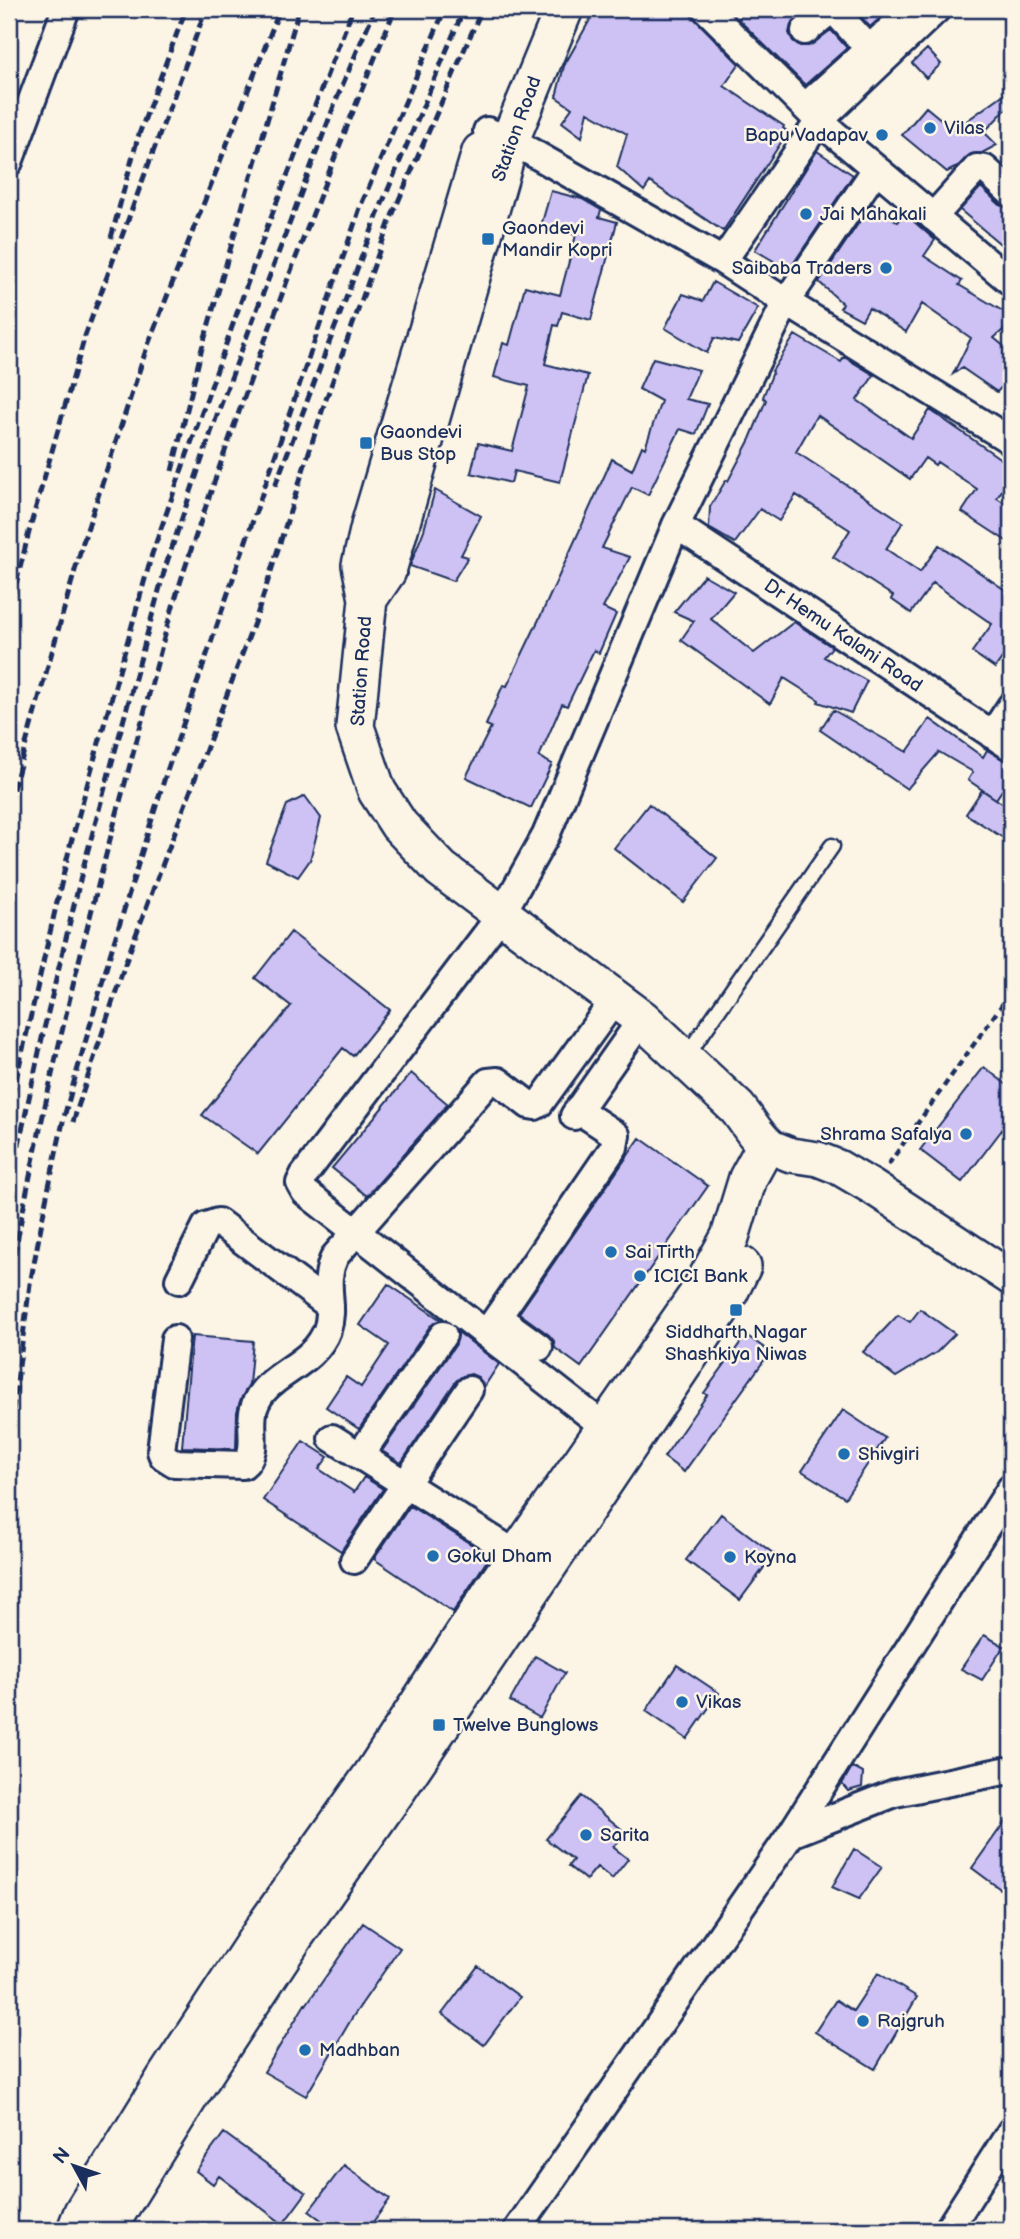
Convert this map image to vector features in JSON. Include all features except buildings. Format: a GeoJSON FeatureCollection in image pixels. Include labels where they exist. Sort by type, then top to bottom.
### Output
{"type":"FeatureCollection","features":[{"type":"Feature","properties":{"kind":"main road","name":"Station Road"},"geometry":{"type":"LineString","coordinates":[[548,15],[498,135],[416,417],[387,571],[368,599],[355,727],[377,791],[399,825],[441,869],[628,1009],[737,1108],[753,1132],[766,1145]]}},
{"type":"Feature","properties":{"kind":"main road"},"geometry":{"type":"LineString","coordinates":[[93,2226],[179,2084],[282,1929],[385,1782],[530,1563],[710,1300],[748,1178],[766,1145]]}},
{"type":"Feature","properties":{"kind":"street"},"geometry":{"type":"LineString","coordinates":[[9,162],[66,9]]}},
{"type":"Feature","properties":{"kind":"street"},"geometry":{"type":"LineString","coordinates":[[806,31],[832,9],[875,56]]}},
{"type":"Feature","properties":{"kind":"street"},"geometry":{"type":"LineString","coordinates":[[875,56],[913,9]]}},
{"type":"Feature","properties":{"kind":"street"},"geometry":{"type":"LineString","coordinates":[[723,261],[812,114],[875,56],[937,9]]}},
{"type":"Feature","properties":{"kind":"street"},"geometry":{"type":"LineString","coordinates":[[720,13],[812,114],[1011,282]]}},
{"type":"Feature","properties":{"kind":"street"},"geometry":{"type":"LineString","coordinates":[[498,135],[723,261],[1011,440]]}},
{"type":"Feature","properties":{"kind":"street"},"geometry":{"type":"LineString","coordinates":[[927,211],[971,152]]}},
{"type":"Feature","properties":{"kind":"street"},"geometry":{"type":"LineString","coordinates":[[927,211],[977,168],[985,169],[1011,192]]}},
{"type":"Feature","properties":{"kind":"street"},"geometry":{"type":"LineString","coordinates":[[617,1437],[493,1326],[356,1232],[304,1192],[300,1183],[501,915],[546,835],[676,526],[786,302],[877,169]]}},
{"type":"Feature","properties":{"kind":"street","name":"Dr Hemu Kalani Road"},"geometry":{"type":"LineString","coordinates":[[676,526],[1002,741]]}},
{"type":"Feature","properties":{"kind":"street"},"geometry":{"type":"LineString","coordinates":[[1002,741],[1011,706]]}},
{"type":"Feature","properties":{"kind":"street"},"geometry":{"type":"LineString","coordinates":[[493,1326],[614,1147],[616,1135],[576,1113],[628,1009]]}},
{"type":"Feature","properties":{"kind":"street"},"geometry":{"type":"LineString","coordinates":[[175,1339],[161,1451],[163,1456],[174,1463],[237,1467],[243,1465],[252,1456],[253,1409],[260,1396],[274,1380],[312,1355],[326,1332],[331,1314],[327,1280],[335,1256],[488,1082],[498,1081],[529,1105],[540,1103],[628,1009]]}},
{"type":"Feature","properties":{"kind":"street"},"geometry":{"type":"LineString","coordinates":[[766,1145],[791,1155],[818,1159],[838,1167],[1011,1278]]}},
{"type":"Feature","properties":{"kind":"street"},"geometry":{"type":"LineString","coordinates":[[179,1280],[206,1226],[218,1222],[330,1306]]}},
{"type":"Feature","properties":{"kind":"street"},"geometry":{"type":"LineString","coordinates":[[493,1326],[539,1347]]}},
{"type":"Feature","properties":{"kind":"street"},"geometry":{"type":"LineString","coordinates":[[360,1455],[443,1335]]}},
{"type":"Feature","properties":{"kind":"street"},"geometry":{"type":"LineString","coordinates":[[354,1560],[469,1390]]}},
{"type":"Feature","properties":{"kind":"street"},"geometry":{"type":"LineString","coordinates":[[332,1438],[530,1563]]}},
{"type":"Feature","properties":{"kind":"street"},"geometry":{"type":"LineString","coordinates":[[517,2230],[790,1834],[1011,1488]]}},
{"type":"Feature","properties":{"kind":"street"},"geometry":{"type":"LineString","coordinates":[[790,1834],[895,1793],[1004,1771],[1011,1772]]}},
{"type":"Feature","properties":{"kind":"street"},"geometry":{"type":"LineString","coordinates":[[948,2230],[1011,2131]]}},
{"type":"Feature","properties":{"kind":"lane"},"geometry":{"type":"LineString","coordinates":[[684,1059],[832,846]]}},
{"type":"Feature","properties":{"kind":"path"},"geometry":{"type":"LineString","coordinates":[[872,1187],[1011,992]]}},
{"type":"Feature","properties":{"kind":"railway"},"geometry":{"type":"LineString","coordinates":[[111,238],[138,137],[186,9]]}},
{"type":"Feature","properties":{"kind":"railway"},"geometry":{"type":"LineString","coordinates":[[9,612],[31,524],[85,336],[206,9]]}},
{"type":"Feature","properties":{"kind":"railway"},"geometry":{"type":"LineString","coordinates":[[9,804],[83,542],[146,350],[280,9]]}},
{"type":"Feature","properties":{"kind":"railway"},"geometry":{"type":"LineString","coordinates":[[172,471],[202,348],[299,9]]}},
{"type":"Feature","properties":{"kind":"railway"},"geometry":{"type":"LineString","coordinates":[[9,1110],[70,846],[152,554],[269,222],[353,9]]}},
{"type":"Feature","properties":{"kind":"railway"},"geometry":{"type":"LineString","coordinates":[[9,1190],[83,868],[166,565],[217,415],[337,98],[375,9]]}},
{"type":"Feature","properties":{"kind":"railway"},"geometry":{"type":"LineString","coordinates":[[9,1284],[49,1087],[80,956],[177,592],[285,286],[395,9]]}},
{"type":"Feature","properties":{"kind":"railway"},"geometry":{"type":"LineString","coordinates":[[9,1441],[30,1284],[46,1200],[64,1117],[110,955],[165,777],[361,205],[445,9]]}},
{"type":"Feature","properties":{"kind":"railway"},"geometry":{"type":"LineString","coordinates":[[275,486],[379,211],[464,9]]}},
{"type":"Feature","properties":{"kind":"railway"},"geometry":{"type":"LineString","coordinates":[[73,1122],[126,961],[257,615],[324,405],[391,218],[482,9]]}},
{"type":"Feature","properties":{"kind":"place","name":"Vilas"},"geometry":{"type":"Point","coordinates":[930,128]}},
{"type":"Feature","properties":{"kind":"place","name":"Bapu Vadapav"},"geometry":{"type":"Point","coordinates":[882,135]}},
{"type":"Feature","properties":{"kind":"place","name":"Jai Mahakali"},"geometry":{"type":"Point","coordinates":[806,214]}},
{"type":"Feature","properties":{"kind":"place","name":"Gaondevi Mandir Kopri"},"geometry":{"type":"Point","coordinates":[488,239]}},
{"type":"Feature","properties":{"kind":"place","name":"Saibaba Traders"},"geometry":{"type":"Point","coordinates":[886,268]}},
{"type":"Feature","properties":{"kind":"place","name":"Gaondevi Bus Stop"},"geometry":{"type":"Point","coordinates":[366,443]}},
{"type":"Feature","properties":{"kind":"place","name":"Shrama Safalya"},"geometry":{"type":"Point","coordinates":[966,1134]}},
{"type":"Feature","properties":{"kind":"place","name":"Sai Tirth"},"geometry":{"type":"Point","coordinates":[611,1252]}},
{"type":"Feature","properties":{"kind":"place","name":"ICICI Bank"},"geometry":{"type":"Point","coordinates":[640,1276]}},
{"type":"Feature","properties":{"kind":"place","name":"Siddharth Nagar Shashkiya Niwas"},"geometry":{"type":"Point","coordinates":[736,1310]}},
{"type":"Feature","properties":{"kind":"place","name":"Shivgiri"},"geometry":{"type":"Point","coordinates":[844,1454]}},
{"type":"Feature","properties":{"kind":"place","name":"Gokul Dham"},"geometry":{"type":"Point","coordinates":[433,1556]}},
{"type":"Feature","properties":{"kind":"place","name":"Koyna"},"geometry":{"type":"Point","coordinates":[730,1557]}},
{"type":"Feature","properties":{"kind":"place","name":"Vikas"},"geometry":{"type":"Point","coordinates":[682,1702]}},
{"type":"Feature","properties":{"kind":"place","name":"Twelve Bunglows"},"geometry":{"type":"Point","coordinates":[439,1725]}},
{"type":"Feature","properties":{"kind":"place","name":"Sarita"},"geometry":{"type":"Point","coordinates":[586,1835]}},
{"type":"Feature","properties":{"kind":"place","name":"Rajgruh"},"geometry":{"type":"Point","coordinates":[863,2021]}},
{"type":"Feature","properties":{"kind":"place","name":"Madhban"},"geometry":{"type":"Point","coordinates":[305,2050]}}]}
